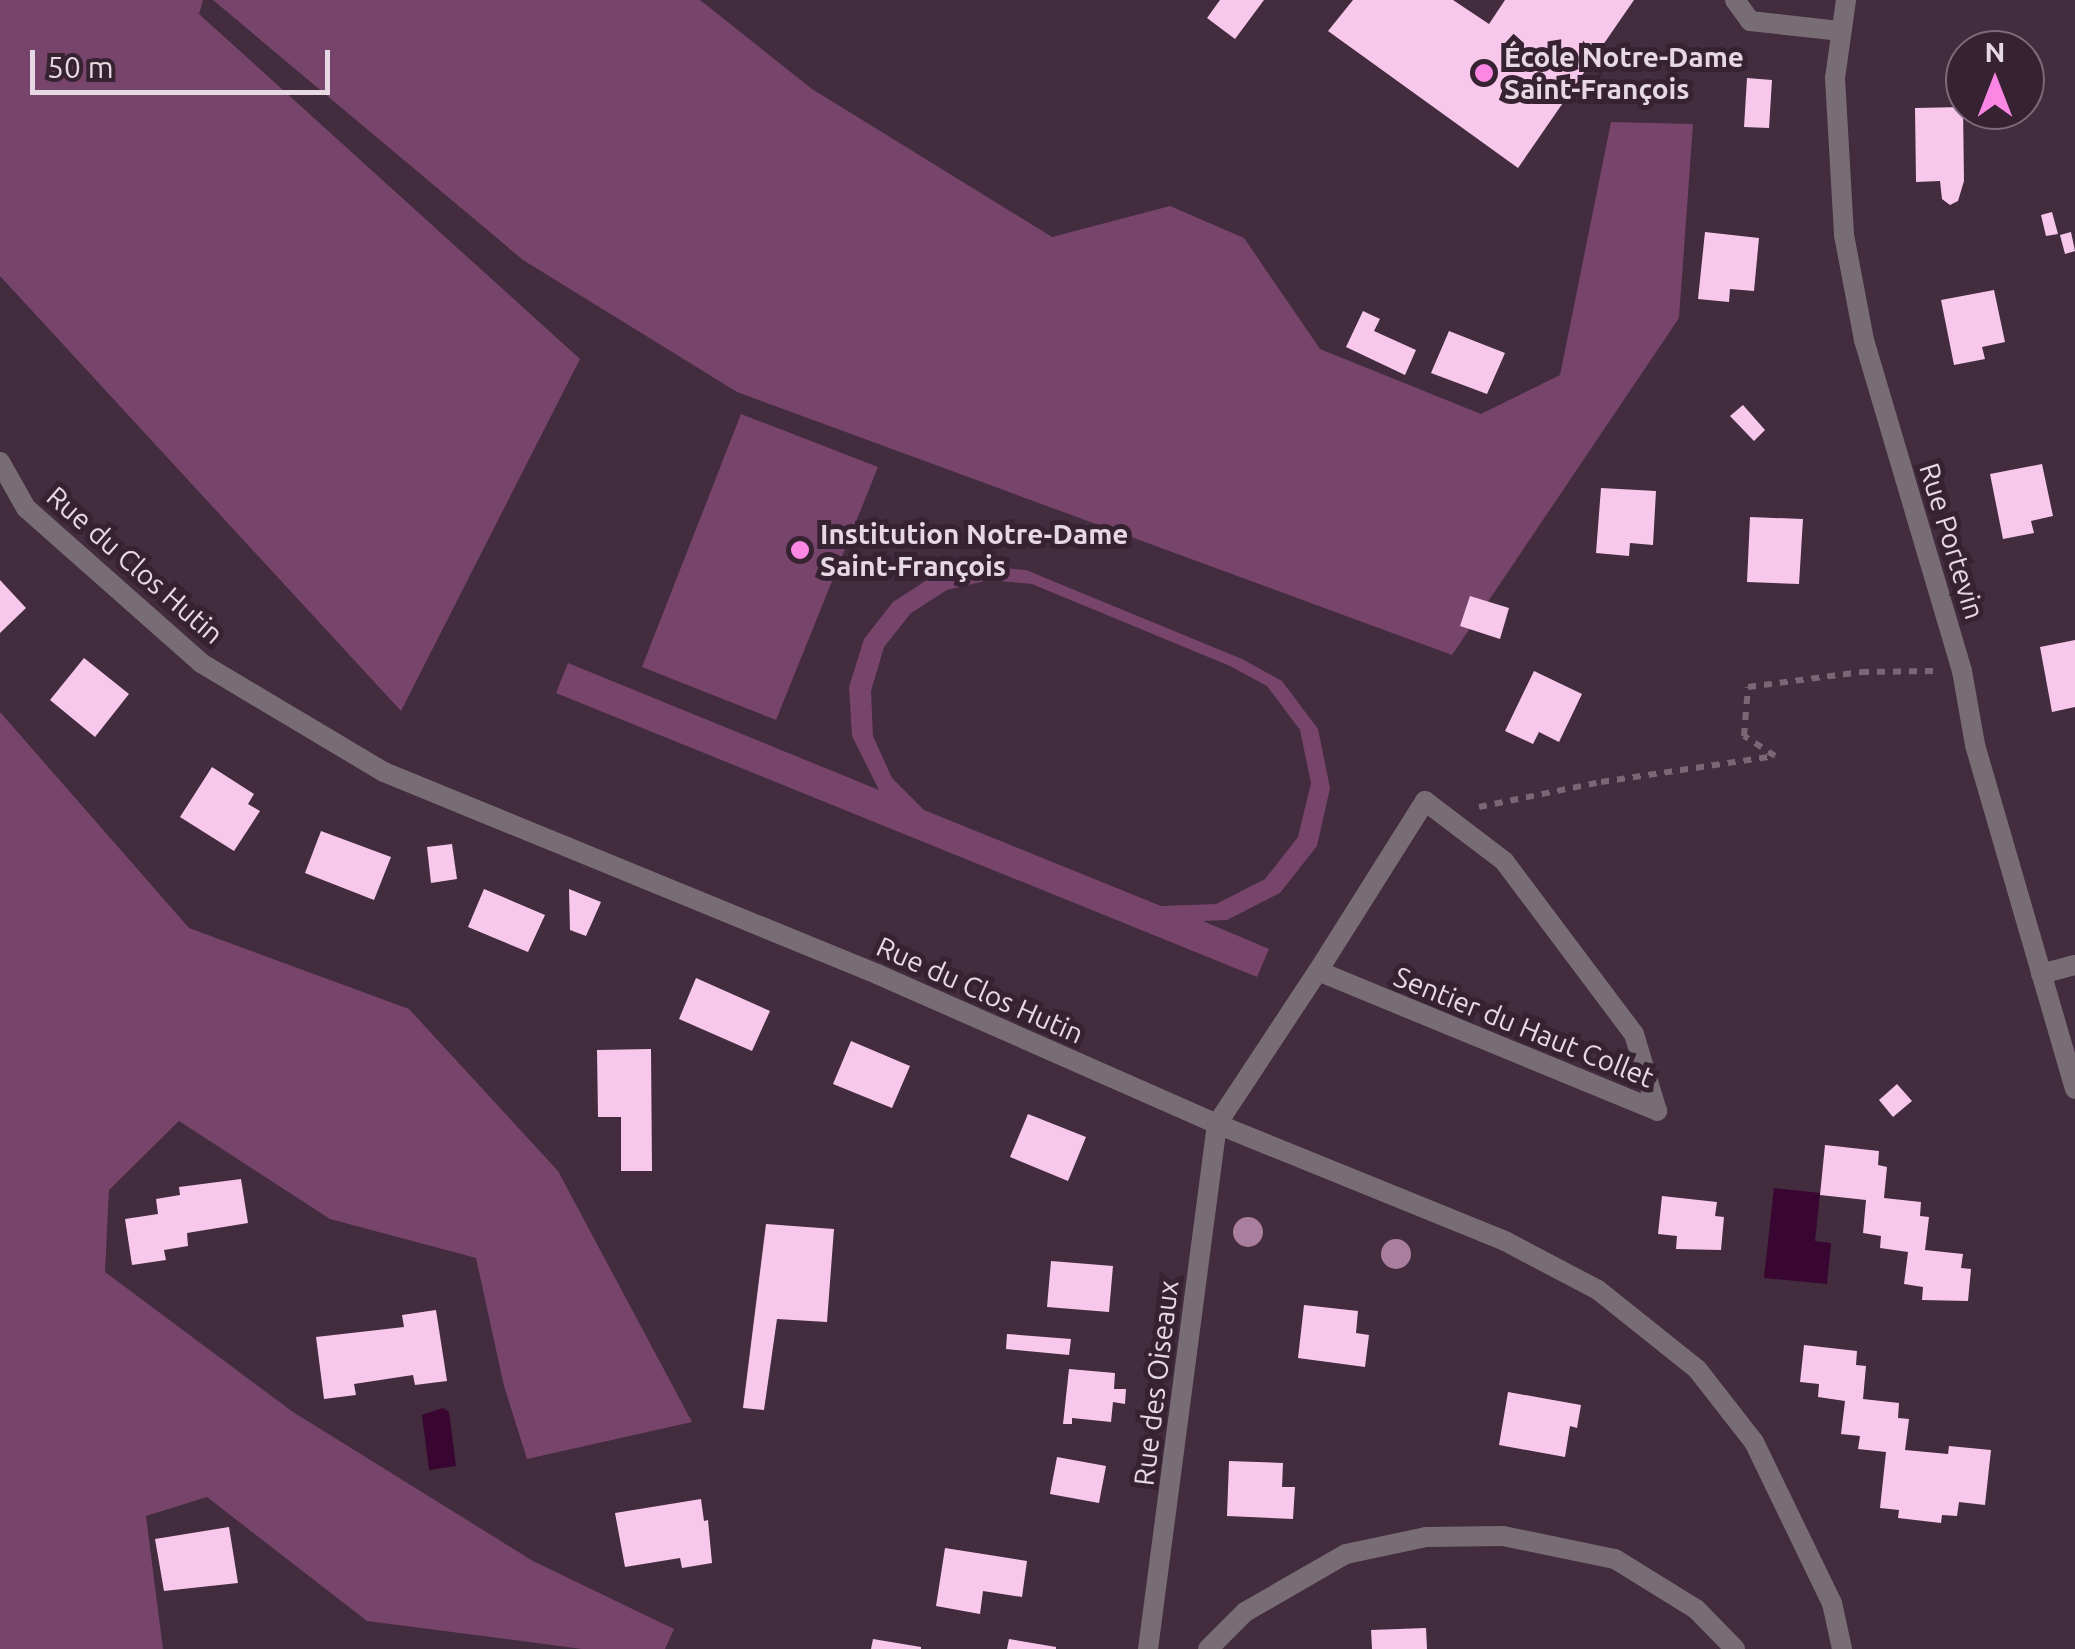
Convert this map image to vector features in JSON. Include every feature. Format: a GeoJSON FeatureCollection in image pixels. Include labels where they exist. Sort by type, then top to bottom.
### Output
{"type":"FeatureCollection","features":[{"type":"Feature","properties":{"kind":"street"},"geometry":{"type":"LineString","coordinates":[[1734,0],[1750,22],[1841,32]]}},
{"type":"Feature","properties":{"kind":"street","name":"Rue Portevin"},"geometry":{"type":"LineString","coordinates":[[1846,0],[1836,78],[1844,235],[1864,340],[1962,671],[1974,745],[2075,1090]]}},
{"type":"Feature","properties":{"kind":"street","name":"Rue du Clos Hutin"},"geometry":{"type":"LineString","coordinates":[[0,462],[26,508],[201,662],[384,772],[878,974],[1217,1124],[1505,1241],[1598,1290],[1697,1369],[1754,1442],[1832,1603],[1842,1649]]}},
{"type":"Feature","properties":{"kind":"street"},"geometry":{"type":"LineString","coordinates":[[1217,1124],[1425,801],[1443,814]]}},
{"type":"Feature","properties":{"kind":"street","name":"Sentier du Haut Collet"},"geometry":{"type":"LineString","coordinates":[[1318,971],[1657,1111],[1634,1034],[1504,861],[1443,814]]}},
{"type":"Feature","properties":{"kind":"street"},"geometry":{"type":"LineString","coordinates":[[2041,974],[2075,964]]}},
{"type":"Feature","properties":{"kind":"street","name":"Rue des Oiseaux"},"geometry":{"type":"LineString","coordinates":[[1148,1649],[1217,1124]]}},
{"type":"Feature","properties":{"kind":"street"},"geometry":{"type":"LineString","coordinates":[[1208,1649],[1244,1612],[1346,1554],[1426,1537],[1504,1536],[1615,1559],[1696,1609],[1735,1649]]}},
{"type":"Feature","properties":{"kind":"path"},"geometry":{"type":"LineString","coordinates":[[1443,814],[1601,782],[1775,756],[1744,736],[1748,687],[1861,672],[1962,671]]}},
{"type":"Feature","properties":{"kind":"shaded area"},"geometry":{"type":"Polygon","coordinates":[[[0,0],[203,0],[199,14],[580,359],[401,711],[0,276],[0,0]]]}},
{"type":"Feature","properties":{"kind":"shaded area"},"geometry":{"type":"Polygon","coordinates":[[[213,0],[700,0],[812,89],[1052,237],[1170,206],[1244,238],[1320,349],[1481,414],[1560,375],[1611,122],[1693,124],[1679,318],[1452,655],[737,392],[523,260],[213,0]]]}},
{"type":"Feature","properties":{"kind":"shaded area"},"geometry":{"type":"Polygon","coordinates":[[[741,414],[878,467],[776,720],[642,667],[741,414]]]}},
{"type":"Feature","properties":{"kind":"shaded area"},"geometry":{"type":"Polygon","coordinates":[[[979,566],[1026,570],[1242,659],[1282,681],[1318,729],[1330,788],[1317,846],[1280,893],[1227,920],[1203,921],[1269,949],[1257,977],[556,693],[568,663],[879,790],[852,736],[849,687],[864,639],[893,602],[933,576],[979,566]],[[989,580],[947,590],[911,613],[884,647],[871,691],[873,736],[892,778],[924,810],[1161,906],[1216,904],[1265,879],[1298,837],[1311,783],[1300,730],[1267,686],[1230,666],[1032,584],[989,580]]]}},
{"type":"Feature","properties":{"kind":"shaded area"},"geometry":{"type":"Polygon","coordinates":[[[0,712],[189,928],[409,1009],[558,1171],[692,1422],[527,1459],[504,1386],[476,1258],[330,1219],[179,1121],[109,1190],[105,1272],[293,1412],[533,1561],[674,1629],[665,1649],[582,1649],[367,1621],[207,1497],[146,1516],[163,1649],[0,1649],[0,712]]]}},
{"type":"Feature","properties":{"kind":"shaded area"},"geometry":{"type":"Polygon","coordinates":[[[1774,1188],[1820,1193],[1815,1241],[1831,1243],[1827,1284],[1764,1278],[1774,1188]]]}},
{"type":"Feature","properties":{"kind":"shaded area"},"geometry":{"type":"Polygon","coordinates":[[[443,1408],[449,1412],[456,1466],[429,1470],[422,1415],[443,1408]]]}},
{"type":"Feature","properties":{"kind":"building"},"geometry":{"type":"Polygon","coordinates":[[[1220,0],[1264,0],[1235,39],[1207,18],[1220,0]]]}},
{"type":"Feature","properties":{"kind":"building","name":"École Notre-Dame Saint-François"},"geometry":{"type":"Polygon","coordinates":[[[1353,0],[1453,0],[1489,24],[1505,0],[1634,0],[1518,168],[1328,31],[1353,0]]]}},
{"type":"Feature","properties":{"kind":"building"},"geometry":{"type":"Polygon","coordinates":[[[1747,78],[1772,80],[1769,128],[1744,127],[1747,78]]]}},
{"type":"Feature","properties":{"kind":"building"},"geometry":{"type":"Polygon","coordinates":[[[1945,107],[1945,130],[1963,130],[1964,181],[1958,201],[1950,205],[1942,199],[1940,181],[1916,182],[1915,108],[1945,107]]]}},
{"type":"Feature","properties":{"kind":"building"},"geometry":{"type":"Polygon","coordinates":[[[2052,212],[2058,234],[2046,236],[2041,215],[2052,212]]]}},
{"type":"Feature","properties":{"kind":"building"},"geometry":{"type":"Polygon","coordinates":[[[1705,232],[1759,238],[1754,291],[1730,289],[1729,302],[1698,299],[1705,232]]]}},
{"type":"Feature","properties":{"kind":"building"},"geometry":{"type":"Polygon","coordinates":[[[2071,232],[2075,251],[2065,254],[2060,235],[2071,232]]]}},
{"type":"Feature","properties":{"kind":"building"},"geometry":{"type":"Polygon","coordinates":[[[1994,290],[2005,342],[1982,347],[1985,359],[1954,365],[1941,300],[1994,290]]]}},
{"type":"Feature","properties":{"kind":"building"},"geometry":{"type":"Polygon","coordinates":[[[1363,311],[1380,319],[1374,331],[1416,350],[1405,375],[1346,347],[1363,311]]]}},
{"type":"Feature","properties":{"kind":"building"},"geometry":{"type":"Polygon","coordinates":[[[1449,331],[1505,353],[1487,394],[1431,373],[1449,331]]]}},
{"type":"Feature","properties":{"kind":"building"},"geometry":{"type":"Polygon","coordinates":[[[1743,405],[1765,430],[1754,441],[1730,416],[1743,405]]]}},
{"type":"Feature","properties":{"kind":"building"},"geometry":{"type":"Polygon","coordinates":[[[2042,464],[2053,516],[2031,521],[2034,533],[2003,539],[1990,474],[2042,464]]]}},
{"type":"Feature","properties":{"kind":"building"},"geometry":{"type":"Polygon","coordinates":[[[1601,488],[1656,491],[1653,545],[1630,543],[1629,556],[1596,553],[1601,488]]]}},
{"type":"Feature","properties":{"kind":"building"},"geometry":{"type":"Polygon","coordinates":[[[1750,517],[1803,519],[1799,584],[1747,582],[1750,517]]]}},
{"type":"Feature","properties":{"kind":"building"},"geometry":{"type":"Polygon","coordinates":[[[0,580],[26,608],[0,633],[0,580]]]}},
{"type":"Feature","properties":{"kind":"building"},"geometry":{"type":"Polygon","coordinates":[[[1470,596],[1509,608],[1500,639],[1460,626],[1470,596]]]}},
{"type":"Feature","properties":{"kind":"building"},"geometry":{"type":"Polygon","coordinates":[[[2075,640],[2075,707],[2052,712],[2040,647],[2075,640]]]}},
{"type":"Feature","properties":{"kind":"building"},"geometry":{"type":"Polygon","coordinates":[[[84,658],[129,694],[95,737],[50,700],[84,658]]]}},
{"type":"Feature","properties":{"kind":"building"},"geometry":{"type":"Polygon","coordinates":[[[1534,671],[1582,694],[1559,742],[1539,732],[1533,744],[1505,731],[1534,671]]]}},
{"type":"Feature","properties":{"kind":"building"},"geometry":{"type":"Polygon","coordinates":[[[212,767],[254,794],[248,804],[260,811],[234,851],[180,817],[212,767]]]}},
{"type":"Feature","properties":{"kind":"building"},"geometry":{"type":"Polygon","coordinates":[[[321,831],[391,857],[374,900],[305,873],[321,831]]]}},
{"type":"Feature","properties":{"kind":"building"},"geometry":{"type":"Polygon","coordinates":[[[452,844],[457,879],[431,883],[427,847],[452,844]]]}},
{"type":"Feature","properties":{"kind":"building"},"geometry":{"type":"Polygon","coordinates":[[[484,889],[545,915],[528,952],[468,927],[484,889]]]}},
{"type":"Feature","properties":{"kind":"building"},"geometry":{"type":"Polygon","coordinates":[[[569,889],[601,902],[586,936],[570,930],[569,889]]]}},
{"type":"Feature","properties":{"kind":"building"},"geometry":{"type":"Polygon","coordinates":[[[696,978],[770,1011],[752,1051],[679,1019],[696,978]]]}},
{"type":"Feature","properties":{"kind":"building"},"geometry":{"type":"Polygon","coordinates":[[[851,1041],[910,1066],[892,1108],[833,1084],[851,1041]]]}},
{"type":"Feature","properties":{"kind":"building"},"geometry":{"type":"Polygon","coordinates":[[[651,1049],[652,1171],[621,1171],[621,1117],[598,1117],[597,1050],[651,1049]]]}},
{"type":"Feature","properties":{"kind":"building"},"geometry":{"type":"Polygon","coordinates":[[[1897,1084],[1912,1101],[1893,1117],[1879,1100],[1897,1084]]]}},
{"type":"Feature","properties":{"kind":"building"},"geometry":{"type":"Polygon","coordinates":[[[1028,1114],[1086,1137],[1068,1181],[1010,1157],[1028,1114]]]}},
{"type":"Feature","properties":{"kind":"building"},"geometry":{"type":"Polygon","coordinates":[[[1825,1145],[1879,1151],[1878,1165],[1887,1167],[1884,1198],[1921,1202],[1920,1216],[1929,1217],[1925,1250],[1963,1254],[1961,1268],[1971,1269],[1968,1301],[1922,1300],[1923,1287],[1904,1284],[1908,1252],[1880,1248],[1881,1236],[1863,1233],[1866,1200],[1820,1195],[1825,1145]]]}},
{"type":"Feature","properties":{"kind":"building"},"geometry":{"type":"Polygon","coordinates":[[[241,1179],[248,1223],[187,1233],[188,1246],[164,1250],[166,1260],[132,1265],[125,1219],[158,1214],[156,1199],[180,1195],[179,1187],[241,1179]]]}},
{"type":"Feature","properties":{"kind":"building"},"geometry":{"type":"Polygon","coordinates":[[[1662,1196],[1717,1202],[1715,1216],[1724,1217],[1721,1250],[1676,1249],[1677,1236],[1658,1234],[1662,1196]]]}},
{"type":"Feature","properties":{"kind":"building"},"geometry":{"type":"Polygon","coordinates":[[[766,1224],[834,1229],[827,1322],[777,1319],[764,1410],[743,1408],[766,1224]]]}},
{"type":"Feature","properties":{"kind":"building"},"geometry":{"type":"Polygon","coordinates":[[[1051,1261],[1113,1266],[1109,1312],[1047,1307],[1051,1261]]]}},
{"type":"Feature","properties":{"kind":"building"},"geometry":{"type":"Polygon","coordinates":[[[1304,1305],[1358,1311],[1356,1333],[1369,1335],[1365,1367],[1298,1358],[1304,1305]]]}},
{"type":"Feature","properties":{"kind":"building"},"geometry":{"type":"Polygon","coordinates":[[[436,1310],[447,1381],[415,1385],[413,1375],[354,1384],[356,1395],[324,1399],[316,1337],[404,1327],[402,1315],[436,1310]]]}},
{"type":"Feature","properties":{"kind":"building"},"geometry":{"type":"Polygon","coordinates":[[[1007,1334],[1071,1339],[1069,1355],[1006,1349],[1007,1334]]]}},
{"type":"Feature","properties":{"kind":"building"},"geometry":{"type":"Polygon","coordinates":[[[1804,1345],[1857,1351],[1856,1365],[1866,1366],[1863,1399],[1899,1403],[1898,1418],[1909,1419],[1905,1450],[1948,1454],[1949,1446],[1991,1450],[1985,1505],[1959,1502],[1957,1516],[1942,1515],[1941,1523],[1898,1518],[1899,1510],[1880,1508],[1886,1452],[1858,1449],[1860,1436],[1841,1434],[1845,1401],[1818,1397],[1819,1384],[1800,1382],[1804,1345]]]}},
{"type":"Feature","properties":{"kind":"building"},"geometry":{"type":"Polygon","coordinates":[[[1069,1369],[1115,1373],[1114,1389],[1126,1389],[1125,1404],[1113,1402],[1111,1422],[1072,1418],[1072,1424],[1063,1424],[1069,1369]]]}},
{"type":"Feature","properties":{"kind":"building"},"geometry":{"type":"Polygon","coordinates":[[[1508,1392],[1581,1405],[1577,1428],[1570,1426],[1565,1457],[1499,1445],[1508,1392]]]}},
{"type":"Feature","properties":{"kind":"building"},"geometry":{"type":"Polygon","coordinates":[[[1057,1457],[1106,1466],[1099,1503],[1050,1494],[1057,1457]]]}},
{"type":"Feature","properties":{"kind":"building"},"geometry":{"type":"Polygon","coordinates":[[[1229,1461],[1283,1463],[1282,1487],[1295,1487],[1293,1519],[1227,1516],[1229,1461]]]}},
{"type":"Feature","properties":{"kind":"building"},"geometry":{"type":"Polygon","coordinates":[[[701,1499],[704,1521],[708,1520],[712,1563],[682,1568],[680,1558],[625,1567],[615,1513],[701,1499]]]}},
{"type":"Feature","properties":{"kind":"building"},"geometry":{"type":"Polygon","coordinates":[[[229,1527],[238,1583],[164,1591],[155,1539],[229,1527]]]}},
{"type":"Feature","properties":{"kind":"building"},"geometry":{"type":"Polygon","coordinates":[[[945,1548],[1027,1561],[1022,1597],[983,1591],[980,1614],[936,1606],[945,1548]]]}},
{"type":"Feature","properties":{"kind":"building"},"geometry":{"type":"Polygon","coordinates":[[[1426,1628],[1427,1649],[1372,1649],[1371,1630],[1426,1628]]]}},
{"type":"Feature","properties":{"kind":"building"},"geometry":{"type":"Polygon","coordinates":[[[873,1639],[921,1647],[921,1649],[871,1649],[873,1639]]]}},
{"type":"Feature","properties":{"kind":"building"},"geometry":{"type":"Polygon","coordinates":[[[1009,1639],[1056,1647],[1056,1649],[1007,1649],[1009,1639]]]}},
{"type":"Feature","properties":{"kind":"place","name":"École Notre-Dame Saint-François"},"geometry":{"type":"Point","coordinates":[1484,73]}},
{"type":"Feature","properties":{"kind":"place","name":"Institution Notre‐Dame Saint‐François"},"geometry":{"type":"Point","coordinates":[800,550]}}]}
